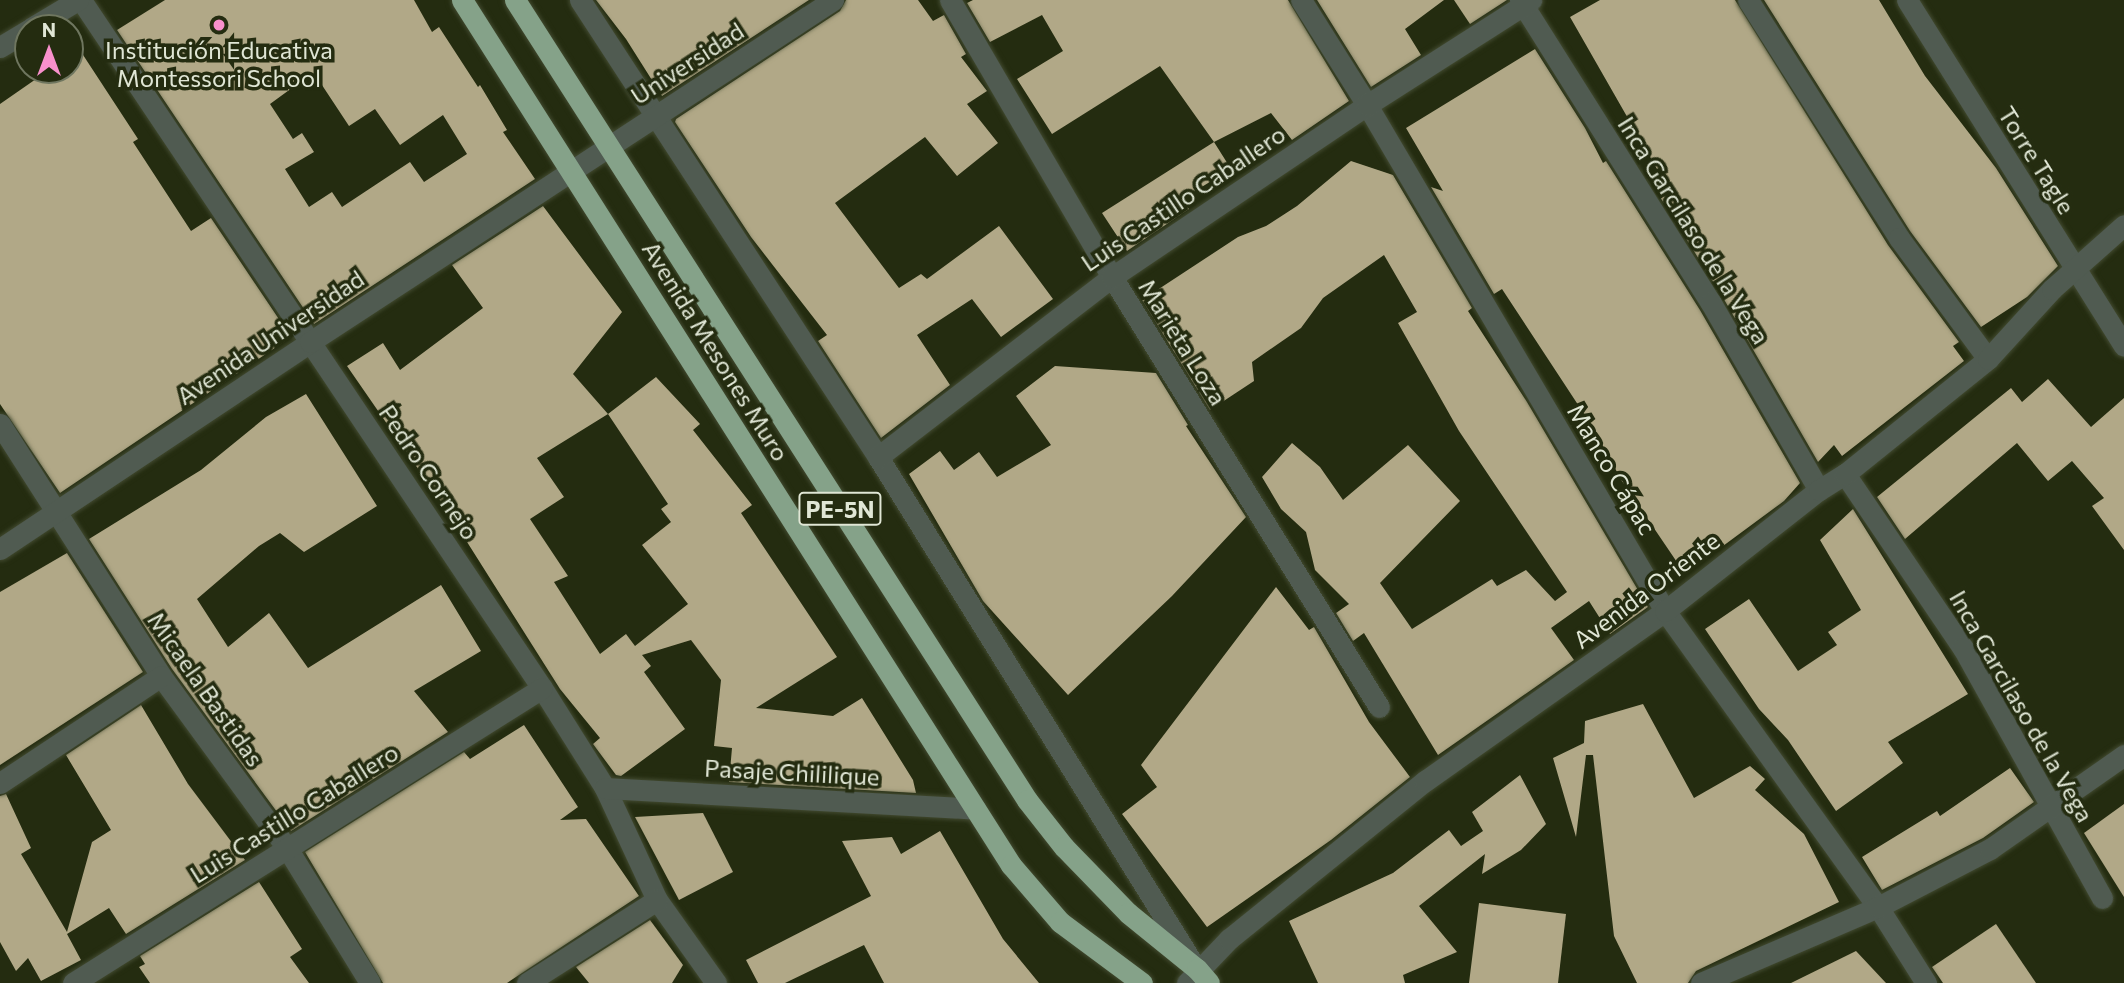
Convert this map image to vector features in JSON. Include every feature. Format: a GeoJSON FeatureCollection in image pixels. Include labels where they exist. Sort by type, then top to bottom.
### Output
{"type":"FeatureCollection","features":[{"type":"Feature","properties":{"kind":"highway","name":"Avenida Mesones Muro"},"geometry":{"type":"LineString","coordinates":[[462,0],[1011,865],[1060,922],[1142,983]]}},
{"type":"Feature","properties":{"kind":"highway","name":"PE-5N"},"geometry":{"type":"LineString","coordinates":[[515,0],[1027,800],[1064,847],[1128,913],[1197,978]]}},
{"type":"Feature","properties":{"kind":"street"},"geometry":{"type":"LineString","coordinates":[[56,14],[80,0]]}},
{"type":"Feature","properties":{"kind":"street","name":"Pedro Cornejo"},"geometry":{"type":"LineString","coordinates":[[80,0],[542,688],[605,788],[657,900],[716,983]]}},
{"type":"Feature","properties":{"kind":"street"},"geometry":{"type":"LineString","coordinates":[[580,0],[878,457],[1197,978]]}},
{"type":"Feature","properties":{"kind":"street","name":"Universidad"},"geometry":{"type":"LineString","coordinates":[[571,170],[833,0]]}},
{"type":"Feature","properties":{"kind":"street","name":"Marieta Loza"},"geometry":{"type":"LineString","coordinates":[[950,0],[1112,277],[1379,707]]}},
{"type":"Feature","properties":{"kind":"street","name":"Manco Cápac"},"geometry":{"type":"LineString","coordinates":[[1301,0],[1367,105],[1665,611],[1878,907],[1926,983]]}},
{"type":"Feature","properties":{"kind":"street"},"geometry":{"type":"LineString","coordinates":[[1748,0],[1899,238],[1988,359]]}},
{"type":"Feature","properties":{"kind":"street","name":"Torre Tagle"},"geometry":{"type":"LineString","coordinates":[[1907,0],[2124,346]]}},
{"type":"Feature","properties":{"kind":"street","name":"Luis Castillo Caballero"},"geometry":{"type":"LineString","coordinates":[[878,457],[1112,277],[1524,1]]}},
{"type":"Feature","properties":{"kind":"street","name":"Inca Garcilaso de la Vega"},"geometry":{"type":"LineString","coordinates":[[1524,1],[1711,303],[1819,490]]}},
{"type":"Feature","properties":{"kind":"street","name":"Avenida Universidad"},"geometry":{"type":"LineString","coordinates":[[0,550],[571,170]]}},
{"type":"Feature","properties":{"kind":"street","name":"Avenida Oriente"},"geometry":{"type":"LineString","coordinates":[[1197,978],[1229,939],[1425,781],[1665,611],[1819,490],[1845,474],[1988,359],[2052,289],[2124,225]]}},
{"type":"Feature","properties":{"kind":"street","name":"Micaela Bastidas"},"geometry":{"type":"LineString","coordinates":[[0,424],[162,676],[287,848],[370,983]]}},
{"type":"Feature","properties":{"kind":"street","name":"Inca Garcilaso de la Vega"},"geometry":{"type":"LineString","coordinates":[[1845,474],[1964,648],[2102,898]]}},
{"type":"Feature","properties":{"kind":"street"},"geometry":{"type":"LineString","coordinates":[[0,783],[162,676]]}},
{"type":"Feature","properties":{"kind":"street","name":"Luis Castillo Caballero"},"geometry":{"type":"LineString","coordinates":[[73,983],[542,688]]}},
{"type":"Feature","properties":{"kind":"street"},"geometry":{"type":"LineString","coordinates":[[1701,983],[1878,907],[1990,849],[2124,755]]}},
{"type":"Feature","properties":{"kind":"street","name":"Pasaje Chililique"},"geometry":{"type":"LineString","coordinates":[[605,788],[975,809]]}},
{"type":"Feature","properties":{"kind":"street"},"geometry":{"type":"LineString","coordinates":[[527,983],[657,900]]}},
{"type":"Feature","properties":{"kind":"building"},"geometry":{"type":"Polygon","coordinates":[[[165,0],[414,0],[432,32],[439,27],[478,87],[480,85],[507,130],[503,132],[535,179],[314,324],[117,30],[165,0]],[[316,76],[309,80],[307,77],[270,104],[293,139],[302,133],[314,152],[285,169],[309,207],[332,192],[342,207],[410,162],[424,182],[467,154],[443,115],[400,145],[375,109],[349,126],[316,76]]]}},
{"type":"Feature","properties":{"kind":"building"},"geometry":{"type":"Polygon","coordinates":[[[596,0],[809,0],[662,96],[626,39],[596,0]]]}},
{"type":"Feature","properties":{"kind":"building"},"geometry":{"type":"Polygon","coordinates":[[[846,0],[918,0],[933,21],[944,15],[966,54],[961,57],[987,91],[967,104],[998,143],[957,176],[925,137],[835,203],[899,288],[921,274],[927,279],[999,226],[1053,299],[1001,337],[972,299],[917,335],[950,385],[881,438],[818,341],[827,335],[751,237],[675,122],[840,11],[846,0]]]}},
{"type":"Feature","properties":{"kind":"building"},"geometry":{"type":"Polygon","coordinates":[[[973,0],[1288,0],[1349,101],[1292,140],[1271,113],[1214,142],[1160,66],[1052,134],[1017,79],[1063,51],[1042,15],[990,42],[967,3],[973,0]]]}},
{"type":"Feature","properties":{"kind":"building"},"geometry":{"type":"Polygon","coordinates":[[[1317,0],[1444,0],[1405,29],[1421,55],[1371,87],[1317,0]]]}},
{"type":"Feature","properties":{"kind":"building"},"geometry":{"type":"Polygon","coordinates":[[[1454,0],[1507,0],[1470,24],[1454,0]]]}},
{"type":"Feature","properties":{"kind":"building"},"geometry":{"type":"Polygon","coordinates":[[[1600,0],[1735,0],[1888,245],[1959,342],[1953,346],[1964,361],[1842,456],[1834,445],[1818,462],[1722,296],[1655,189],[1665,183],[1570,17],[1600,0]]]}},
{"type":"Feature","properties":{"kind":"building"},"geometry":{"type":"Polygon","coordinates":[[[1764,0],[1879,0],[1925,76],[1996,168],[2058,266],[2027,297],[1981,327],[1910,231],[1764,0]]]}},
{"type":"Feature","properties":{"kind":"building"},"geometry":{"type":"Polygon","coordinates":[[[1535,49],[1585,128],[1603,163],[1606,161],[1700,310],[1800,483],[1784,501],[1685,574],[1622,481],[1590,423],[1502,289],[1494,294],[1431,187],[1443,191],[1406,128],[1535,49]]]}},
{"type":"Feature","properties":{"kind":"building"},"geometry":{"type":"Polygon","coordinates":[[[84,56],[138,139],[133,142],[191,231],[211,218],[291,337],[60,493],[0,404],[0,104],[29,84],[84,84],[84,56]]]}},
{"type":"Feature","properties":{"kind":"building"},"geometry":{"type":"Polygon","coordinates":[[[1214,142],[1231,169],[1182,199],[1189,209],[1127,251],[1102,213],[1214,142]]]}},
{"type":"Feature","properties":{"kind":"building"},"geometry":{"type":"Polygon","coordinates":[[[1351,161],[1393,175],[1472,308],[1468,311],[1527,402],[1648,607],[1610,634],[1589,601],[1551,628],[1574,660],[1438,755],[1364,633],[1353,641],[1336,613],[1349,604],[1315,570],[1306,532],[1281,509],[1262,477],[1292,443],[1320,467],[1343,500],[1408,445],[1460,501],[1380,583],[1412,629],[1492,579],[1497,586],[1526,570],[1555,601],[1567,592],[1459,431],[1398,323],[1417,312],[1384,255],[1323,298],[1301,328],[1252,362],[1254,381],[1210,410],[1142,300],[1238,237],[1266,226],[1297,206],[1351,161]]]}},
{"type":"Feature","properties":{"kind":"building"},"geometry":{"type":"Polygon","coordinates":[[[543,206],[622,312],[573,374],[608,414],[656,377],[700,424],[693,430],[752,505],[741,513],[837,657],[756,708],[833,716],[862,698],[913,780],[916,793],[729,782],[732,748],[714,746],[721,680],[691,640],[642,655],[651,666],[644,672],[685,729],[621,776],[616,775],[593,744],[600,738],[560,689],[450,515],[347,366],[383,343],[400,370],[483,308],[452,265],[543,206]],[[608,414],[537,458],[564,497],[530,519],[568,576],[554,582],[600,654],[626,634],[635,646],[688,604],[642,545],[671,522],[661,509],[668,504],[608,414]]]}},
{"type":"Feature","properties":{"kind":"building"},"geometry":{"type":"Polygon","coordinates":[[[1055,366],[1156,373],[1188,425],[1186,426],[1246,517],[1172,596],[1068,695],[983,601],[909,474],[940,451],[954,470],[979,452],[997,477],[1051,445],[1016,396],[1055,366]]]}},
{"type":"Feature","properties":{"kind":"building"},"geometry":{"type":"Polygon","coordinates":[[[2048,379],[2091,427],[2124,398],[2124,550],[2092,506],[2104,498],[2072,461],[2048,481],[2017,443],[1905,539],[1877,497],[2011,388],[2022,402],[2048,379]]]}},
{"type":"Feature","properties":{"kind":"building"},"geometry":{"type":"Polygon","coordinates":[[[306,394],[377,506],[304,552],[280,533],[259,546],[197,599],[228,647],[269,613],[308,668],[441,585],[481,651],[414,691],[448,732],[291,831],[172,669],[89,539],[201,470],[266,417],[306,394]]]}},
{"type":"Feature","properties":{"kind":"building"},"geometry":{"type":"Polygon","coordinates":[[[1853,509],[1968,694],[1888,742],[1903,763],[1836,811],[1788,740],[1759,709],[1705,629],[1749,599],[1798,671],[1837,645],[1828,632],[1861,610],[1820,540],[1853,509]]]}},
{"type":"Feature","properties":{"kind":"building"},"geometry":{"type":"Polygon","coordinates":[[[67,553],[143,672],[0,765],[0,592],[67,553]]]}},
{"type":"Feature","properties":{"kind":"building"},"geometry":{"type":"Polygon","coordinates":[[[1276,587],[1309,630],[1314,627],[1369,722],[1410,777],[1331,840],[1207,927],[1122,814],[1157,787],[1141,765],[1276,587]]]}},
{"type":"Feature","properties":{"kind":"building"},"geometry":{"type":"Polygon","coordinates":[[[1643,704],[1694,798],[1750,766],[1765,779],[1755,790],[1804,834],[1839,902],[1696,971],[1688,983],[1637,983],[1614,936],[1593,755],[1586,755],[1576,837],[1553,758],[1584,743],[1585,721],[1643,704]]]}},
{"type":"Feature","properties":{"kind":"building"},"geometry":{"type":"Polygon","coordinates":[[[141,705],[188,784],[245,860],[126,934],[109,908],[67,934],[81,960],[41,981],[28,958],[16,971],[0,942],[0,796],[6,794],[31,848],[21,854],[67,932],[92,842],[111,830],[66,755],[141,705]]]}},
{"type":"Feature","properties":{"kind":"building"},"geometry":{"type":"Polygon","coordinates":[[[524,725],[578,807],[560,820],[586,819],[639,896],[507,983],[383,983],[305,852],[464,752],[470,759],[524,725]]]}},
{"type":"Feature","properties":{"kind":"building"},"geometry":{"type":"Polygon","coordinates":[[[2010,768],[2034,802],[1983,838],[1882,890],[1862,857],[1937,811],[1940,816],[2010,768]]]}},
{"type":"Feature","properties":{"kind":"building"},"geometry":{"type":"Polygon","coordinates":[[[1520,775],[1546,824],[1521,850],[1482,874],[1485,854],[1419,906],[1457,952],[1403,975],[1405,983],[1318,983],[1289,921],[1393,873],[1449,830],[1461,846],[1483,831],[1472,812],[1520,775]]]}},
{"type":"Feature","properties":{"kind":"building"},"geometry":{"type":"Polygon","coordinates":[[[2124,804],[2124,897],[2084,833],[2124,804]]]}},
{"type":"Feature","properties":{"kind":"building"},"geometry":{"type":"Polygon","coordinates":[[[703,813],[733,872],[679,900],[635,817],[703,813]]]}},
{"type":"Feature","properties":{"kind":"building"},"geometry":{"type":"Polygon","coordinates":[[[940,831],[1003,939],[1039,983],[884,983],[864,945],[785,983],[758,983],[746,960],[871,896],[842,841],[892,837],[901,854],[940,831]]]}},
{"type":"Feature","properties":{"kind":"building"},"geometry":{"type":"Polygon","coordinates":[[[259,882],[302,949],[290,957],[309,983],[150,983],[139,967],[145,964],[140,956],[259,882]]]}},
{"type":"Feature","properties":{"kind":"building"},"geometry":{"type":"Polygon","coordinates":[[[1479,903],[1566,914],[1558,983],[1469,983],[1479,903]]]}},
{"type":"Feature","properties":{"kind":"building"},"geometry":{"type":"Polygon","coordinates":[[[650,920],[683,965],[672,983],[589,983],[576,967],[650,920]]]}},
{"type":"Feature","properties":{"kind":"building"},"geometry":{"type":"Polygon","coordinates":[[[1996,924],[2036,983],[1943,983],[1932,967],[1996,924]]]}},
{"type":"Feature","properties":{"kind":"building"},"geometry":{"type":"Polygon","coordinates":[[[1856,951],[1886,983],[1791,983],[1856,951]]]}},
{"type":"Feature","properties":{"kind":"place","name":"Institución Educativa Montessori School"},"geometry":{"type":"Point","coordinates":[219,25]}}]}
